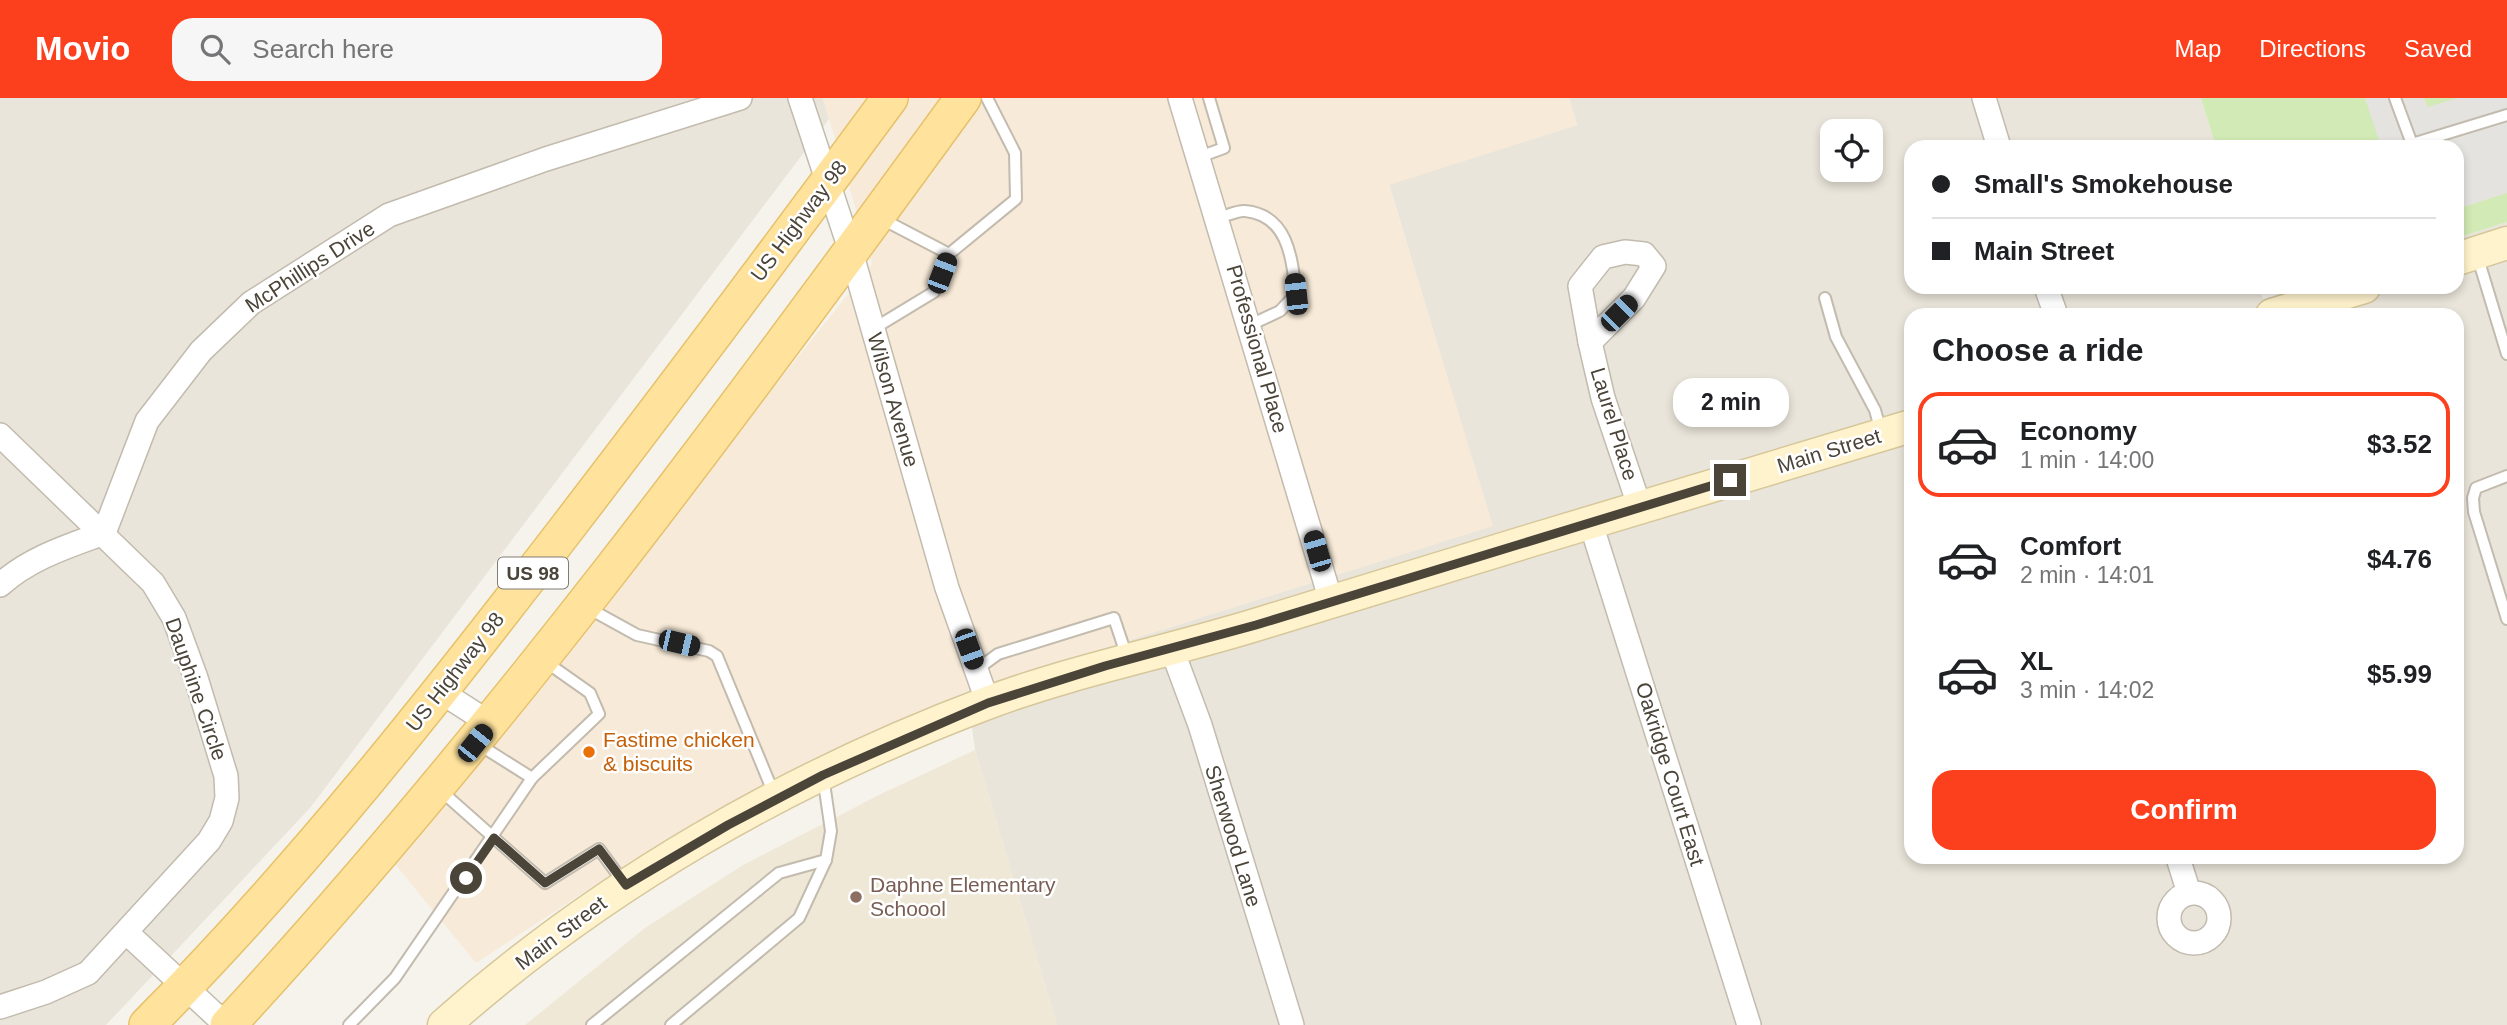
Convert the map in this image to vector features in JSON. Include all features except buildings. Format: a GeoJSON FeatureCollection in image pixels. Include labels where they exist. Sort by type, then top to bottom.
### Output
{"type":"FeatureCollection","features":[{"type":"Feature","properties":{"kind":"main road","name":"US Highway 98"},"geometry":{"type":"LineString","coordinates":[[148,1025],[344,808],[441,692],[890,98]]}},
{"type":"Feature","properties":{"kind":"main road","name":"US 98"},"geometry":{"type":"LineString","coordinates":[[227,1025],[438,788],[483,733],[851,252],[963,98]]}},
{"type":"Feature","properties":{"kind":"main road"},"geometry":{"type":"LineString","coordinates":[[2466,256],[2507,243]]}},
{"type":"Feature","properties":{"kind":"main road"},"geometry":{"type":"LineString","coordinates":[[2295,308],[2341,294]]}},
{"type":"Feature","properties":{"kind":"main road","name":"Main Street"},"geometry":{"type":"LineString","coordinates":[[444,1025],[531,954],[626,885],[823,775],[988,703],[1128,659],[1591,524],[1639,505],[1897,431]]}},
{"type":"Feature","properties":{"kind":"street","name":"McPhillips Drive"},"geometry":{"type":"LineString","coordinates":[[104,533],[147,421],[171,385],[250,303],[389,215],[546,159],[740,98]]}},
{"type":"Feature","properties":{"kind":"street","name":"Wilson Avenue"},"geometry":{"type":"LineString","coordinates":[[800,98],[826,185],[851,252],[947,589],[988,703]]}},
{"type":"Feature","properties":{"kind":"street","name":"Professional Place"},"geometry":{"type":"LineString","coordinates":[[1180,98],[1331,601]]}},
{"type":"Feature","properties":{"kind":"street"},"geometry":{"type":"LineString","coordinates":[[1984,98],[1997,140]]}},
{"type":"Feature","properties":{"kind":"street","name":"Laurel Place"},"geometry":{"type":"LineString","coordinates":[[1590,342],[1602,398],[1639,505]]}},
{"type":"Feature","properties":{"kind":"street","name":"Dauphine Circle"},"geometry":{"type":"LineString","coordinates":[[0,435],[153,583],[174,618],[196,678],[226,776],[227,798],[221,821],[209,841],[88,973],[46,992],[0,1007]]}},
{"type":"Feature","properties":{"kind":"street","name":"Oakridge Court East"},"geometry":{"type":"LineString","coordinates":[[1591,524],[1749,1025]]}},
{"type":"Feature","properties":{"kind":"street"},"geometry":{"type":"LineString","coordinates":[[0,585],[19,568],[42,556],[104,533]]}},
{"type":"Feature","properties":{"kind":"street","name":"Sherwood Lane"},"geometry":{"type":"LineString","coordinates":[[1171,647],[1200,725],[1292,1025]]}},
{"type":"Feature","properties":{"kind":"street"},"geometry":{"type":"LineString","coordinates":[[441,692],[483,733]]}},
{"type":"Feature","properties":{"kind":"street"},"geometry":{"type":"LineString","coordinates":[[2180,864],[2189,893]]}},
{"type":"Feature","properties":{"kind":"street"},"geometry":{"type":"LineString","coordinates":[[127,933],[227,1025]]}},
{"type":"Feature","properties":{"kind":"lane"},"geometry":{"type":"LineString","coordinates":[[873,328],[934,292],[949,254],[1016,199],[1015,153],[987,98]]}},
{"type":"Feature","properties":{"kind":"lane"},"geometry":{"type":"LineString","coordinates":[[1199,157],[1224,148],[1209,98]]}},
{"type":"Feature","properties":{"kind":"lane"},"geometry":{"type":"LineString","coordinates":[[2395,98],[2411,140]]}},
{"type":"Feature","properties":{"kind":"lane"},"geometry":{"type":"LineString","coordinates":[[2431,140],[2507,115]]}},
{"type":"Feature","properties":{"kind":"lane"},"geometry":{"type":"LineString","coordinates":[[1218,218],[1244,210],[1261,216],[1282,230],[1291,253],[1296,294],[1280,311],[1250,325]]}},
{"type":"Feature","properties":{"kind":"lane"},"geometry":{"type":"LineString","coordinates":[[877,216],[949,254]]}},
{"type":"Feature","properties":{"kind":"lane"},"geometry":{"type":"LineString","coordinates":[[2466,256],[2507,354]]}},
{"type":"Feature","properties":{"kind":"lane"},"geometry":{"type":"LineString","coordinates":[[1825,298],[1836,337],[1875,410],[1897,431]]}},
{"type":"Feature","properties":{"kind":"lane"},"geometry":{"type":"LineString","coordinates":[[2507,476],[2476,488],[2473,498],[2474,512],[2507,619]]}},
{"type":"Feature","properties":{"kind":"lane"},"geometry":{"type":"LineString","coordinates":[[583,604],[625,631],[709,651],[716,656],[776,800]]}},
{"type":"Feature","properties":{"kind":"lane"},"geometry":{"type":"LineString","coordinates":[[976,670],[998,654],[1114,618],[1128,659]]}},
{"type":"Feature","properties":{"kind":"lane"},"geometry":{"type":"LineString","coordinates":[[349,1025],[395,978],[533,778],[599,713],[590,693],[541,659]]}},
{"type":"Feature","properties":{"kind":"lane"},"geometry":{"type":"LineString","coordinates":[[483,733],[533,778]]}},
{"type":"Feature","properties":{"kind":"lane"},"geometry":{"type":"LineString","coordinates":[[671,1025],[799,918],[826,860],[831,831],[823,775]]}},
{"type":"Feature","properties":{"kind":"lane"},"geometry":{"type":"LineString","coordinates":[[438,788],[545,883],[599,849],[626,885]]}},
{"type":"Feature","properties":{"kind":"lane"},"geometry":{"type":"LineString","coordinates":[[592,1025],[779,873],[826,860]]}},
{"type":"Feature","properties":{"kind":"shaded area"},"geometry":{"type":"Polygon","coordinates":[[[0,98],[823,98],[829,119],[310,808],[106,1025],[0,1025],[0,98]]]}},
{"type":"Feature","properties":{"kind":"shaded area"},"geometry":{"type":"Polygon","coordinates":[[[823,98],[1569,98],[1577,125],[1389,185],[1493,526],[967,691],[598,883],[476,963],[395,864],[872,264],[823,98]]]}},
{"type":"Feature","properties":{"kind":"shaded area"},"geometry":{"type":"Polygon","coordinates":[[[1569,98],[2201,98],[2214,140],[1904,140],[1904,294],[2261,294],[2263,299],[2278,294],[2464,294],[2464,236],[2507,222],[2507,1025],[1057,1025],[975,750],[967,691],[1492,526],[1389,184],[1577,125],[1569,98]]]}},
{"type":"Feature","properties":{"kind":"shaded area"},"geometry":{"type":"Polygon","coordinates":[[[2365,98],[2424,98],[2428,107],[2457,98],[2507,98],[2507,193],[2464,207],[2464,140],[2379,140],[2365,98]]]}},
{"type":"Feature","properties":{"kind":"shaded area","name":"Daphne Elementary Schoool"},"geometry":{"type":"Polygon","coordinates":[[[975,750],[1057,1025],[525,1025],[645,928],[743,865],[881,794],[975,750]]]}},
{"type":"Feature","properties":{"kind":"green space"},"geometry":{"type":"Polygon","coordinates":[[[2201,98],[2507,98],[2507,222],[2464,236],[2464,140],[2214,140],[2201,98]]]}},
{"type":"Feature","properties":{"kind":"place","name":"Fastime chicken & biscuits"},"geometry":{"type":"Point","coordinates":[589,752]}},
{"type":"Feature","properties":{"kind":"place","name":"Daphne Elementary Schoool"},"geometry":{"type":"Point","coordinates":[856,897]}},
{"type":"Feature","properties":{"kind":"route"},"geometry":{"type":"LineString","coordinates":[[466,878],[494,838],[545,883],[599,849],[626,885],[728,825],[823,775],[988,703],[1105,666],[1256,625],[1591,524],[1639,505],[1730,480]]}}]}
